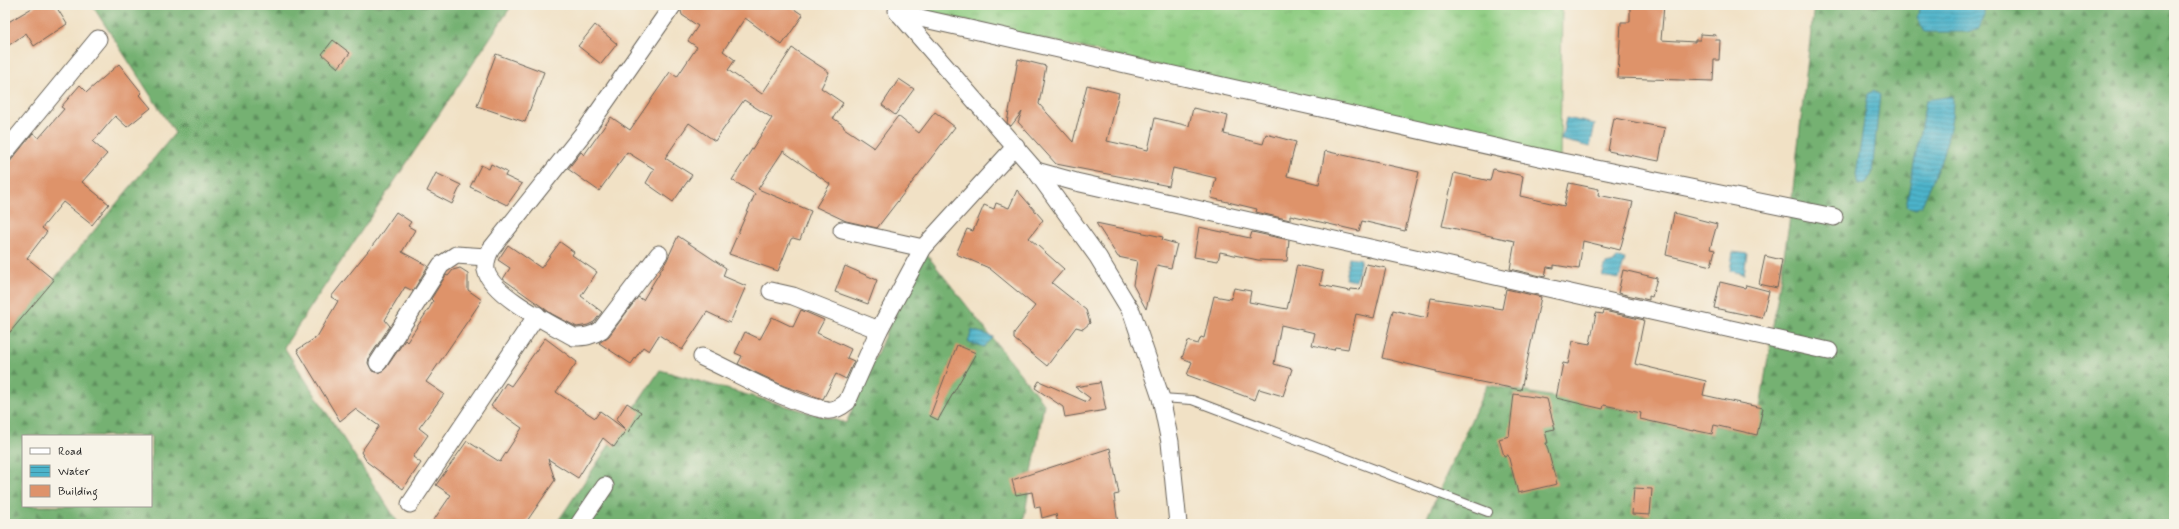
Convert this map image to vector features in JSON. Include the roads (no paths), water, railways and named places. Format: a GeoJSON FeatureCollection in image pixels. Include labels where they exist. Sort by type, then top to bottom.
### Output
{"type":"FeatureCollection","features":[{"type":"Feature","properties":{"kind":"street"},"geometry":{"type":"LineString","coordinates":[[659,254],[601,330],[592,336],[574,337],[536,315],[500,291],[486,271],[486,257],[495,243],[611,96],[673,5]]}},
{"type":"Feature","properties":{"kind":"street"},"geometry":{"type":"LineString","coordinates":[[895,9],[1016,146],[1036,171],[1098,257],[1132,313],[1161,398],[1170,442],[1178,524]]}},
{"type":"Feature","properties":{"kind":"street"},"geometry":{"type":"LineString","coordinates":[[895,9],[1557,161],[1834,217]]}},
{"type":"Feature","properties":{"kind":"street"},"geometry":{"type":"LineString","coordinates":[[5,152],[98,39]]}},
{"type":"Feature","properties":{"kind":"street"},"geometry":{"type":"LineString","coordinates":[[702,357],[789,398],[828,410],[835,410],[847,402],[880,330],[923,248],[1016,146]]}},
{"type":"Feature","properties":{"kind":"street"},"geometry":{"type":"LineString","coordinates":[[1036,171],[1084,184],[1829,351]]}},
{"type":"Feature","properties":{"kind":"street"},"geometry":{"type":"LineString","coordinates":[[842,230],[923,248]]}},
{"type":"Feature","properties":{"kind":"street"},"geometry":{"type":"LineString","coordinates":[[378,363],[442,265],[456,255],[486,257]]}},
{"type":"Feature","properties":{"kind":"street"},"geometry":{"type":"LineString","coordinates":[[771,291],[793,296],[880,330]]}},
{"type":"Feature","properties":{"kind":"street"},"geometry":{"type":"LineString","coordinates":[[410,504],[536,315]]}},
{"type":"Feature","properties":{"kind":"street"},"geometry":{"type":"LineString","coordinates":[[579,524],[605,486]]}},
{"type":"Feature","properties":{"kind":"lane"},"geometry":{"type":"LineString","coordinates":[[1161,398],[1192,400],[1488,512]]}},
{"type":"Feature","properties":{"kind":"water"},"geometry":{"type":"Polygon","coordinates":[[[1920,5],[1983,5],[1985,16],[1979,28],[1967,32],[1925,32],[1917,18],[1920,5]]]}},
{"type":"Feature","properties":{"kind":"water"},"geometry":{"type":"Polygon","coordinates":[[[1874,90],[1880,94],[1872,174],[1865,184],[1858,185],[1856,175],[1868,94],[1874,90]]]}},
{"type":"Feature","properties":{"kind":"water"},"geometry":{"type":"Polygon","coordinates":[[[1953,96],[1953,110],[1948,138],[1944,152],[1922,205],[1916,209],[1906,206],[1926,100],[1953,96]]]}},
{"type":"Feature","properties":{"kind":"water"},"geometry":{"type":"Polygon","coordinates":[[[1566,118],[1595,124],[1590,147],[1561,140],[1566,118]]]}},
{"type":"Feature","properties":{"kind":"water"},"geometry":{"type":"Polygon","coordinates":[[[1733,252],[1747,254],[1744,274],[1730,271],[1733,252]]]}},
{"type":"Feature","properties":{"kind":"water"},"geometry":{"type":"Polygon","coordinates":[[[1349,257],[1361,259],[1356,281],[1345,279],[1349,257]]]}},
{"type":"Feature","properties":{"kind":"water"},"geometry":{"type":"Polygon","coordinates":[[[1617,258],[1625,259],[1619,279],[1602,276],[1606,264],[1615,262],[1617,258]]]}},
{"type":"Feature","properties":{"kind":"water"},"geometry":{"type":"Polygon","coordinates":[[[972,330],[994,337],[984,347],[968,342],[972,330]]]}}]}
